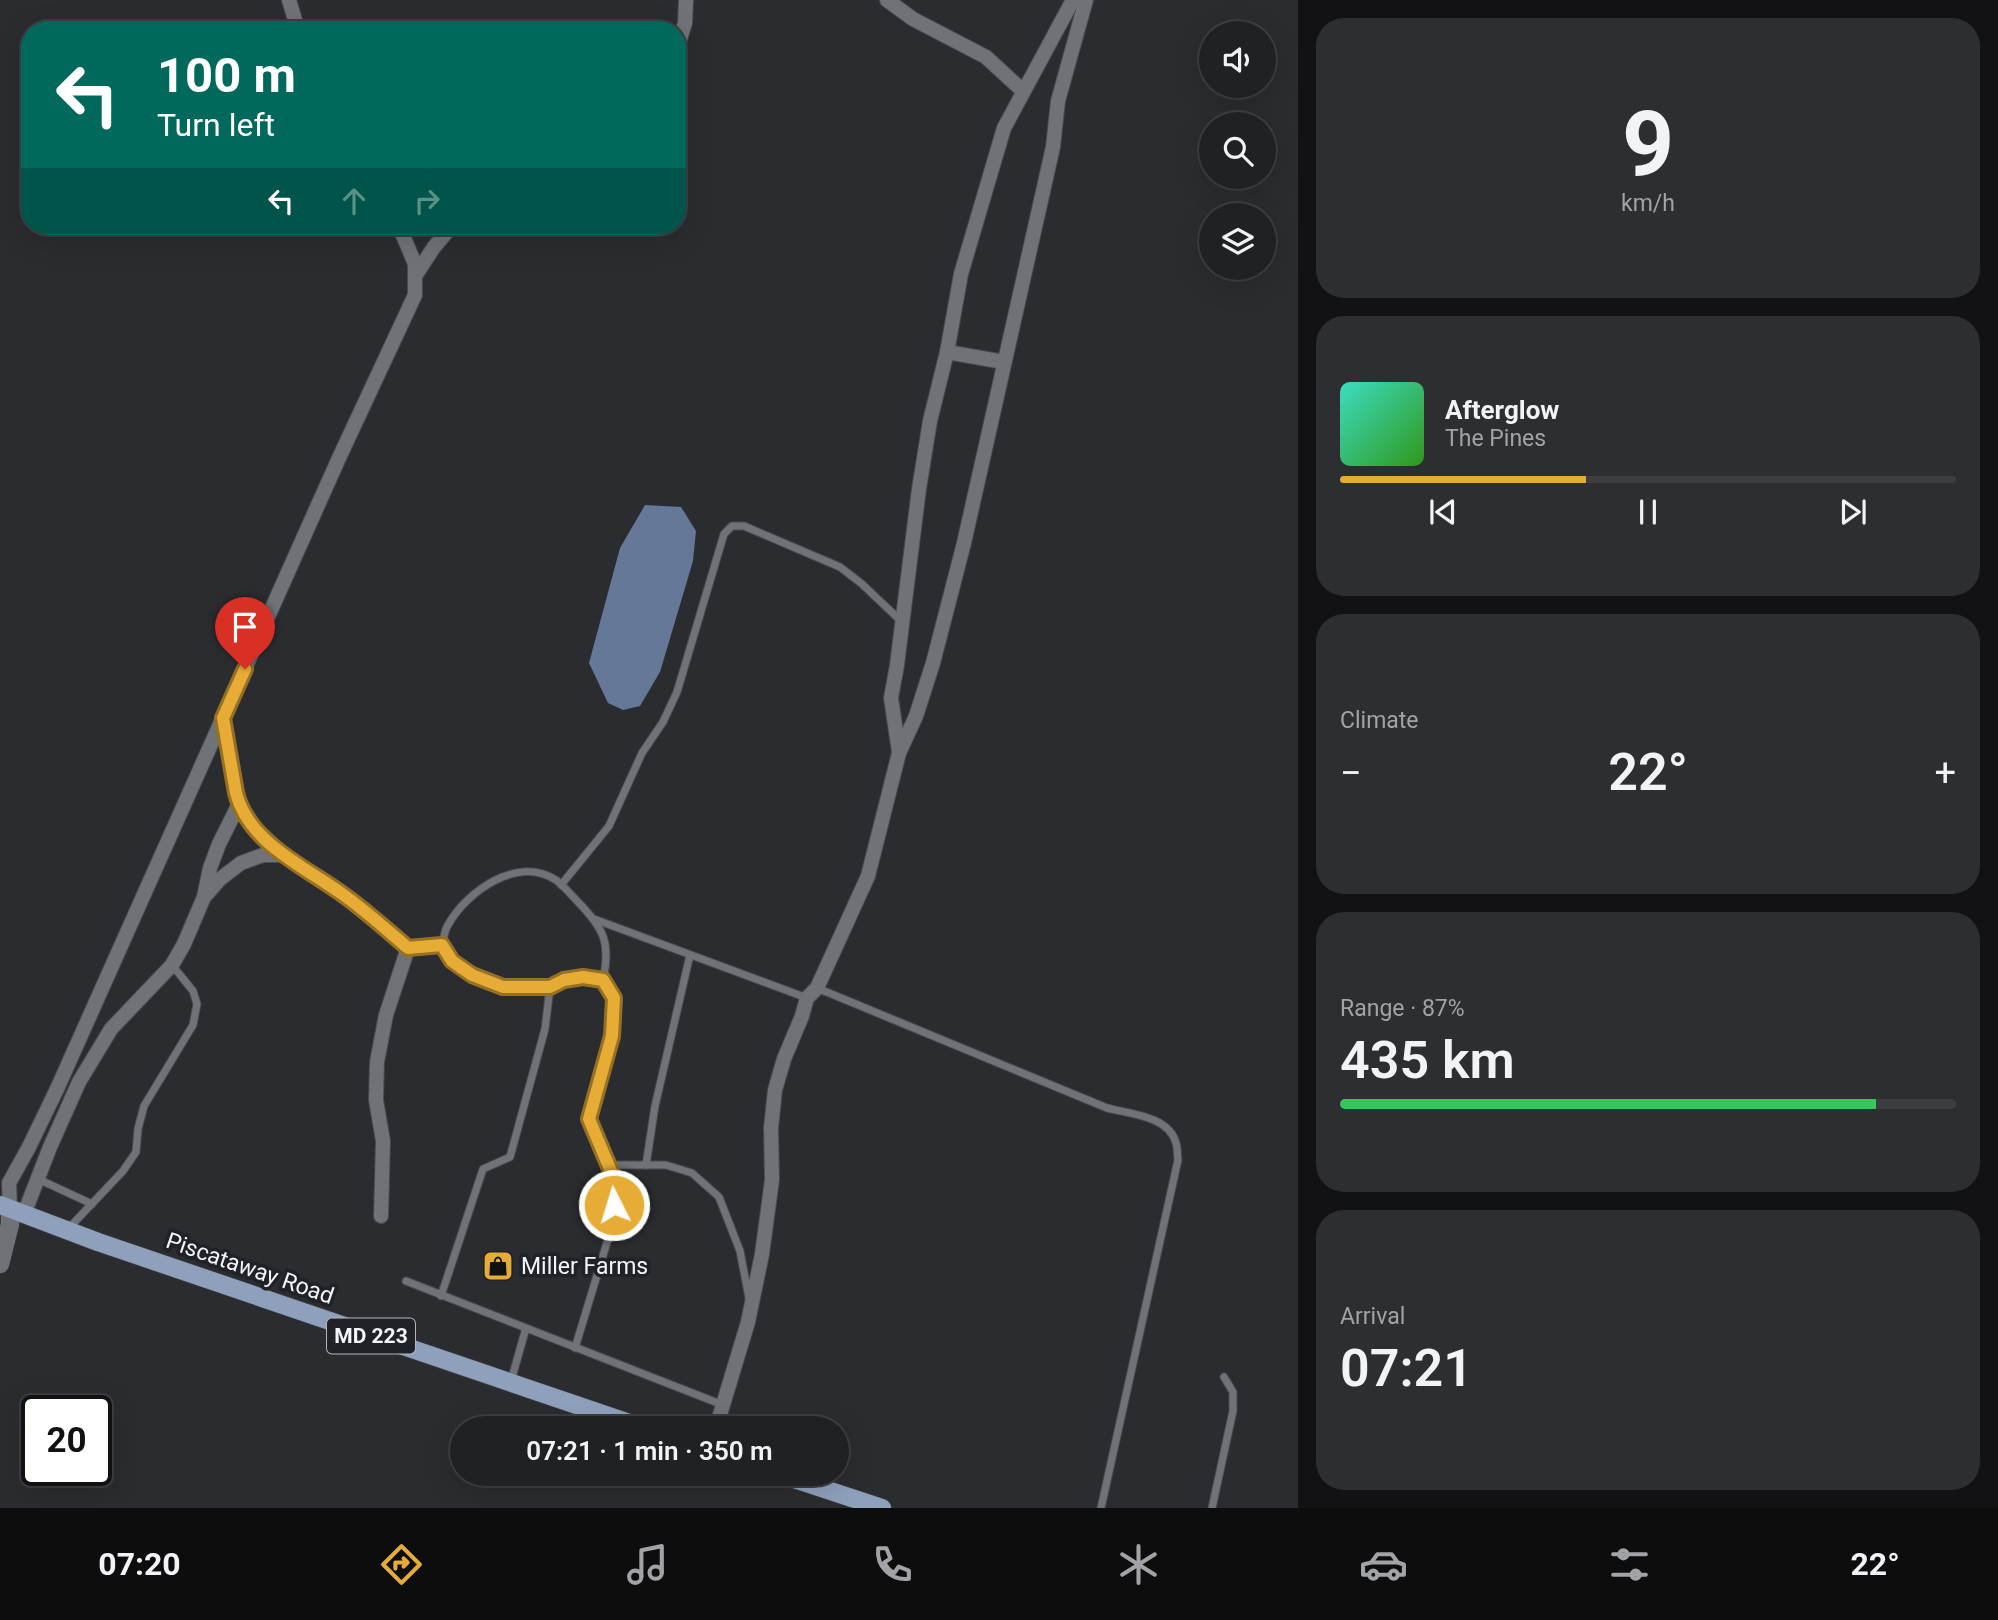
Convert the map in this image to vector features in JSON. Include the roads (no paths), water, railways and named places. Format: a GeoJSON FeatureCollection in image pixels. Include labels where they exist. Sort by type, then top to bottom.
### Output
{"type":"FeatureCollection","features":[{"type":"Feature","properties":{"kind":"main road","name":"Piscataway Road"},"geometry":{"type":"LineString","coordinates":[[11,1209],[608,1416]]}},
{"type":"Feature","properties":{"kind":"main road"},"geometry":{"type":"LineString","coordinates":[[815,1486],[882,1508]]}},
{"type":"Feature","properties":{"kind":"street"},"geometry":{"type":"LineString","coordinates":[[289,0],[295,21]]}},
{"type":"Feature","properties":{"kind":"street"},"geometry":{"type":"LineString","coordinates":[[685,21],[686,0]]}},
{"type":"Feature","properties":{"kind":"street"},"geometry":{"type":"LineString","coordinates":[[887,0],[913,19],[986,57],[1023,91]]}},
{"type":"Feature","properties":{"kind":"street"},"geometry":{"type":"LineString","coordinates":[[899,753],[891,698],[930,421],[947,352],[961,274],[1004,128],[1073,0]]}},
{"type":"Feature","properties":{"kind":"street"},"geometry":{"type":"LineString","coordinates":[[720,1416],[751,1309],[769,1207],[772,1181],[772,1107],[775,1090],[812,993],[868,876],[899,753],[916,716],[933,663],[964,543],[1053,146],[1058,101],[1086,0]]}},
{"type":"Feature","properties":{"kind":"street"},"geometry":{"type":"LineString","coordinates":[[0,1264],[10,1224],[9,1182],[57,1088],[377,372],[415,295],[413,257],[403,235]]}},
{"type":"Feature","properties":{"kind":"street"},"geometry":{"type":"LineString","coordinates":[[415,276],[444,235]]}},
{"type":"Feature","properties":{"kind":"street"},"geometry":{"type":"LineString","coordinates":[[947,352],[1004,362]]}},
{"type":"Feature","properties":{"kind":"street"},"geometry":{"type":"LineString","coordinates":[[223,718],[239,804],[255,828],[284,855],[344,895],[408,948],[442,945]]}},
{"type":"Feature","properties":{"kind":"street"},"geometry":{"type":"LineString","coordinates":[[11,1209],[38,1179],[79,1082],[111,1028],[172,965],[184,944],[204,897],[215,856],[239,804]]}},
{"type":"Feature","properties":{"kind":"street"},"geometry":{"type":"LineString","coordinates":[[204,897],[220,879],[242,863],[263,855],[284,855]]}},
{"type":"Feature","properties":{"kind":"street"},"geometry":{"type":"LineString","coordinates":[[381,1216],[383,1141],[376,1100],[377,1062],[386,1015],[408,948]]}},
{"type":"Feature","properties":{"kind":"lane"},"geometry":{"type":"LineString","coordinates":[[561,885],[609,826],[642,752],[663,722],[677,692],[724,534],[732,526],[744,526],[840,567],[902,621]]}},
{"type":"Feature","properties":{"kind":"lane"},"geometry":{"type":"LineString","coordinates":[[575,1348],[612,1226],[616,1183],[589,1119],[612,1036],[614,998],[603,980],[607,962],[606,942],[598,923],[561,885],[555,880],[529,872],[506,873],[492,881],[463,905],[447,926],[442,945],[452,961],[472,975],[503,987],[550,987],[564,980],[583,977],[603,980]]}},
{"type":"Feature","properties":{"kind":"lane"},"geometry":{"type":"LineString","coordinates":[[593,918],[690,955],[812,993],[1107,1108],[1167,1126],[1177,1142],[1178,1160],[1101,1508]]}},
{"type":"Feature","properties":{"kind":"lane"},"geometry":{"type":"LineString","coordinates":[[646,1165],[655,1106],[690,955]]}},
{"type":"Feature","properties":{"kind":"lane"},"geometry":{"type":"LineString","coordinates":[[67,1230],[123,1171],[136,1152],[144,1106],[193,1025],[197,1004],[193,991],[172,965]]}},
{"type":"Feature","properties":{"kind":"lane"},"geometry":{"type":"LineString","coordinates":[[441,1296],[483,1169],[510,1157],[545,1029],[550,987]]}},
{"type":"Feature","properties":{"kind":"lane"},"geometry":{"type":"LineString","coordinates":[[608,1165],[666,1166],[692,1173],[719,1197],[740,1251],[751,1309]]}},
{"type":"Feature","properties":{"kind":"lane"},"geometry":{"type":"LineString","coordinates":[[38,1179],[92,1204]]}},
{"type":"Feature","properties":{"kind":"lane"},"geometry":{"type":"LineString","coordinates":[[406,1281],[723,1405]]}},
{"type":"Feature","properties":{"kind":"lane"},"geometry":{"type":"LineString","coordinates":[[510,1383],[526,1328]]}},
{"type":"Feature","properties":{"kind":"lane"},"geometry":{"type":"LineString","coordinates":[[1212,1508],[1233,1412],[1233,1392],[1224,1377]]}},
{"type":"Feature","properties":{"kind":"water"},"geometry":{"type":"Polygon","coordinates":[[[645,505],[681,507],[696,531],[693,561],[660,672],[640,706],[623,710],[608,703],[589,663],[620,548],[645,505]]]}},
{"type":"Feature","properties":{"kind":"place","name":"Miller Farms"},"geometry":{"type":"Point","coordinates":[498,1266]}}]}
